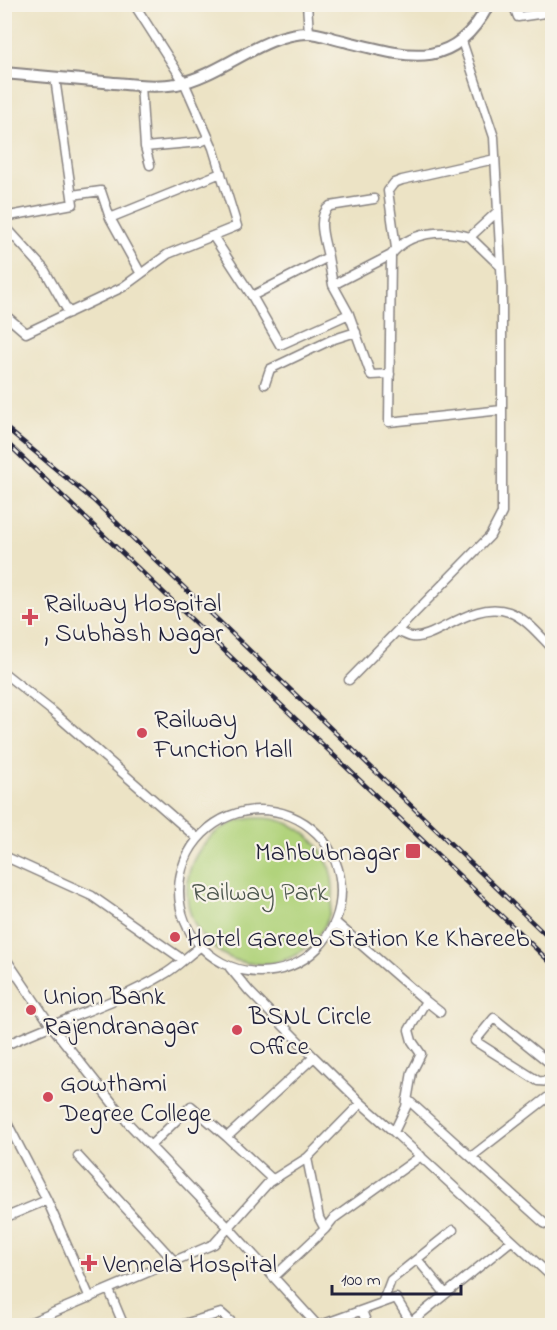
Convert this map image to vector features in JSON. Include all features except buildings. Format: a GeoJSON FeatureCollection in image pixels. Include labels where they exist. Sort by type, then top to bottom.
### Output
{"type":"FeatureCollection","features":[{"type":"Feature","properties":{"kind":"main road"},"geometry":{"type":"LineString","coordinates":[[4,73],[141,86],[184,82],[287,36],[309,33],[405,57],[436,54],[462,41],[479,23],[489,4]]}},
{"type":"Feature","properties":{"kind":"street"},"geometry":{"type":"LineString","coordinates":[[4,314],[26,333],[123,287],[168,254],[237,226],[209,138],[184,82],[134,4]]}},
{"type":"Feature","properties":{"kind":"street"},"geometry":{"type":"LineString","coordinates":[[307,4],[309,33]]}},
{"type":"Feature","properties":{"kind":"street"},"geometry":{"type":"LineString","coordinates":[[513,4],[518,17],[552,12]]}},
{"type":"Feature","properties":{"kind":"street"},"geometry":{"type":"LineString","coordinates":[[349,680],[399,632],[490,536],[502,513],[501,267],[494,138],[462,41]]}},
{"type":"Feature","properties":{"kind":"street"},"geometry":{"type":"LineString","coordinates":[[4,217],[73,204],[55,78]]}},
{"type":"Feature","properties":{"kind":"street"},"geometry":{"type":"LineString","coordinates":[[141,86],[145,147],[150,165]]}},
{"type":"Feature","properties":{"kind":"street"},"geometry":{"type":"LineString","coordinates":[[145,147],[200,142],[209,138]]}},
{"type":"Feature","properties":{"kind":"street"},"geometry":{"type":"LineString","coordinates":[[495,159],[402,180],[390,186],[387,191],[394,252],[389,422],[502,410]]}},
{"type":"Feature","properties":{"kind":"street"},"geometry":{"type":"LineString","coordinates":[[110,218],[221,173]]}},
{"type":"Feature","properties":{"kind":"street"},"geometry":{"type":"LineString","coordinates":[[72,195],[101,191],[110,218],[141,274]]}},
{"type":"Feature","properties":{"kind":"street"},"geometry":{"type":"LineString","coordinates":[[374,199],[330,206],[325,209],[322,220],[333,285],[349,314],[371,375],[390,374]]}},
{"type":"Feature","properties":{"kind":"street"},"geometry":{"type":"LineString","coordinates":[[470,237],[498,211]]}},
{"type":"Feature","properties":{"kind":"street"},"geometry":{"type":"LineString","coordinates":[[4,225],[44,269],[69,313]]}},
{"type":"Feature","properties":{"kind":"street"},"geometry":{"type":"LineString","coordinates":[[333,285],[430,233],[452,232],[470,237],[501,267]]}},
{"type":"Feature","properties":{"kind":"street"},"geometry":{"type":"LineString","coordinates":[[213,236],[280,345],[349,314]]}},
{"type":"Feature","properties":{"kind":"street"},"geometry":{"type":"LineString","coordinates":[[252,297],[328,257]]}},
{"type":"Feature","properties":{"kind":"street"},"geometry":{"type":"LineString","coordinates":[[265,384],[270,369],[331,340],[356,332]]}},
{"type":"Feature","properties":{"kind":"street"},"geometry":{"type":"LineString","coordinates":[[399,632],[413,638],[458,618],[487,610],[509,612],[525,622],[552,648]]}},
{"type":"Feature","properties":{"kind":"street"},"geometry":{"type":"LineString","coordinates":[[4,673],[52,711],[197,838]]}},
{"type":"Feature","properties":{"kind":"street"},"geometry":{"type":"LineString","coordinates":[[230,968],[255,973],[280,971],[303,961],[316,950],[335,922],[341,890],[338,870],[330,851],[317,834],[301,821],[282,813],[261,810],[238,813],[215,822],[197,838],[186,855],[180,873],[178,893],[181,913],[188,931],[200,947],[230,968],[361,1103],[552,1277]]}},
{"type":"Feature","properties":{"kind":"street"},"geometry":{"type":"LineString","coordinates":[[4,856],[92,896],[182,959]]}},
{"type":"Feature","properties":{"kind":"street"},"geometry":{"type":"LineString","coordinates":[[335,922],[440,1012]]}},
{"type":"Feature","properties":{"kind":"street"},"geometry":{"type":"LineString","coordinates":[[4,1046],[50,1024],[108,1003],[165,975],[182,959],[200,947]]}},
{"type":"Feature","properties":{"kind":"street"},"geometry":{"type":"LineString","coordinates":[[4,956],[50,1024],[129,1124],[232,1224],[274,1277],[318,1326],[391,1298],[398,1299],[412,1324],[445,1293],[511,1241]]}},
{"type":"Feature","properties":{"kind":"street"},"geometry":{"type":"LineString","coordinates":[[394,1132],[407,1100],[412,1072],[420,1054],[412,1041],[409,1030],[426,1001]]}},
{"type":"Feature","properties":{"kind":"street"},"geometry":{"type":"LineString","coordinates":[[552,1065],[494,1018],[475,1041],[538,1081],[552,1082]]}},
{"type":"Feature","properties":{"kind":"street"},"geometry":{"type":"LineString","coordinates":[[227,1137],[314,1057]]}},
{"type":"Feature","properties":{"kind":"street"},"geometry":{"type":"LineString","coordinates":[[471,1157],[552,1094]]}},
{"type":"Feature","properties":{"kind":"street"},"geometry":{"type":"LineString","coordinates":[[407,1100],[552,1227]]}},
{"type":"Feature","properties":{"kind":"street"},"geometry":{"type":"LineString","coordinates":[[22,1326],[214,1244],[272,1179],[307,1158],[361,1103]]}},
{"type":"Feature","properties":{"kind":"street"},"geometry":{"type":"LineString","coordinates":[[150,1146],[190,1106],[272,1179]]}},
{"type":"Feature","properties":{"kind":"street"},"geometry":{"type":"LineString","coordinates":[[4,1117],[47,1200],[90,1298]]}},
{"type":"Feature","properties":{"kind":"street"},"geometry":{"type":"LineString","coordinates":[[78,1156],[174,1262]]}},
{"type":"Feature","properties":{"kind":"street"},"geometry":{"type":"LineString","coordinates":[[274,1277],[333,1220],[421,1156]]}},
{"type":"Feature","properties":{"kind":"street"},"geometry":{"type":"LineString","coordinates":[[307,1158],[320,1218],[325,1229]]}},
{"type":"Feature","properties":{"kind":"street"},"geometry":{"type":"LineString","coordinates":[[4,1218],[47,1200]]}},
{"type":"Feature","properties":{"kind":"street"},"geometry":{"type":"LineString","coordinates":[[383,1301],[391,1280],[453,1230]]}},
{"type":"Feature","properties":{"kind":"street"},"geometry":{"type":"LineString","coordinates":[[417,1259],[445,1293]]}},
{"type":"Feature","properties":{"kind":"street"},"geometry":{"type":"LineString","coordinates":[[109,1290],[124,1326]]}},
{"type":"Feature","properties":{"kind":"street"},"geometry":{"type":"LineString","coordinates":[[362,1311],[368,1326]]}},
{"type":"Feature","properties":{"kind":"street"},"geometry":{"type":"LineString","coordinates":[[177,1326],[222,1313],[236,1326]]}},
{"type":"Feature","properties":{"kind":"green space","name":"Railway Park"},"geometry":{"type":"Polygon","coordinates":[[[260,818],[288,823],[312,839],[328,863],[333,891],[328,919],[312,943],[288,959],[260,964],[232,959],[208,943],[192,919],[187,891],[192,863],[208,839],[232,823],[260,818]]]}},
{"type":"Feature","properties":{"kind":"railway"},"geometry":{"type":"LineString","coordinates":[[4,426],[93,500],[552,941]]}},
{"type":"Feature","properties":{"kind":"railway"},"geometry":{"type":"LineString","coordinates":[[4,440],[552,964]]}},
{"type":"Feature","properties":{"kind":"place","name":"Railway Hospital , Subhash Nagar"},"geometry":{"type":"Point","coordinates":[30,617]}},
{"type":"Feature","properties":{"kind":"place","name":"Railway Function Hall"},"geometry":{"type":"Point","coordinates":[142,733]}},
{"type":"Feature","properties":{"kind":"place","name":"Mahbubnagar"},"geometry":{"type":"Point","coordinates":[413,851]}},
{"type":"Feature","properties":{"kind":"place","name":"Hotel Gareeb Station Ke Khareeb"},"geometry":{"type":"Point","coordinates":[175,937]}},
{"type":"Feature","properties":{"kind":"place","name":"Union Bank Rajendranagar"},"geometry":{"type":"Point","coordinates":[31,1010]}},
{"type":"Feature","properties":{"kind":"place","name":"BSNL Circle Office"},"geometry":{"type":"Point","coordinates":[237,1030]}},
{"type":"Feature","properties":{"kind":"place","name":"Gowthami Degree College"},"geometry":{"type":"Point","coordinates":[48,1097]}},
{"type":"Feature","properties":{"kind":"place","name":"Vennela Hospital"},"geometry":{"type":"Point","coordinates":[89,1263]}}]}
